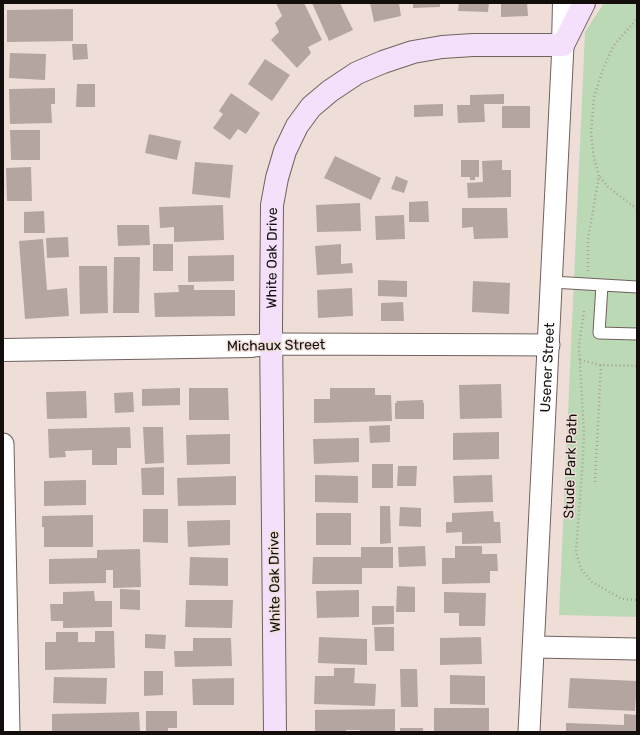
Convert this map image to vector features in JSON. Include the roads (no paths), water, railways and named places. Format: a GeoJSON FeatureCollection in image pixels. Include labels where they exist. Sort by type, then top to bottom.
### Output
{"type":"FeatureCollection","features":[{"type":"Feature","properties":{"kind":"main road"},"geometry":{"type":"LineString","coordinates":[[563,45],[584,3]]}},
{"type":"Feature","properties":{"kind":"main road","name":"White Oak Drive"},"geometry":{"type":"LineString","coordinates":[[275,732],[261,345],[272,205],[284,151],[297,126],[311,107],[330,90],[356,73],[383,62],[413,52],[442,47],[472,45],[563,45]]}},
{"type":"Feature","properties":{"kind":"street","name":"Usener Street"},"geometry":{"type":"LineString","coordinates":[[529,732],[549,345],[564,3]]}},
{"type":"Feature","properties":{"kind":"street","name":"Michaux Street"},"geometry":{"type":"LineString","coordinates":[[3,350],[261,345],[549,345]]}},
{"type":"Feature","properties":{"kind":"street"},"geometry":{"type":"LineString","coordinates":[[3,444],[9,732]]}},
{"type":"Feature","properties":{"kind":"street"},"geometry":{"type":"LineString","coordinates":[[534,647],[637,649]]}},
{"type":"Feature","properties":{"kind":"lane"},"geometry":{"type":"LineString","coordinates":[[552,282],[637,287]]}},
{"type":"Feature","properties":{"kind":"lane"},"geometry":{"type":"LineString","coordinates":[[602,285],[599,332],[637,334]]}}]}
